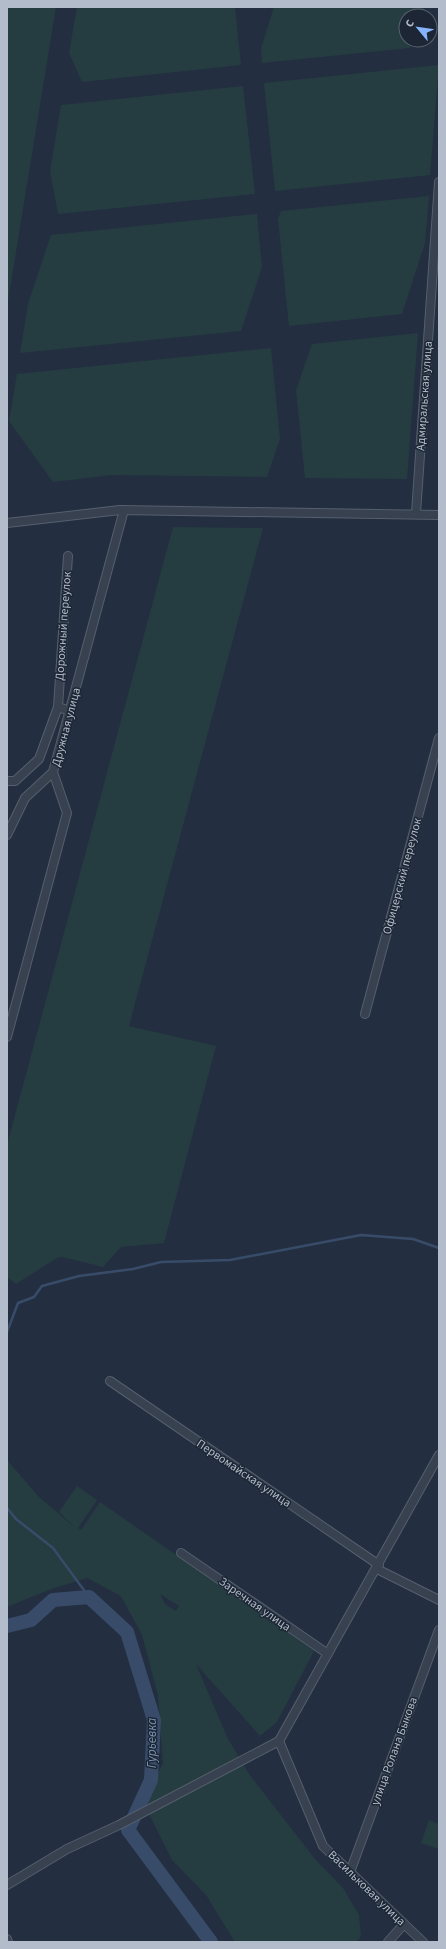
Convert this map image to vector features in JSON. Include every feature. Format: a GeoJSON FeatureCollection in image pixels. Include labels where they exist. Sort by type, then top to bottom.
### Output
{"type":"FeatureCollection","features":[{"type":"Feature","properties":{"kind":"street","name":"Адмиральская улица"},"geometry":{"type":"LineString","coordinates":[[416,513],[439,182]]}},
{"type":"Feature","properties":{"kind":"street"},"geometry":{"type":"LineString","coordinates":[[7,523],[124,510],[416,513],[439,515]]}},
{"type":"Feature","properties":{"kind":"street","name":"Дружная улица"},"geometry":{"type":"LineString","coordinates":[[7,1037],[67,813],[53,772],[124,510]]}},
{"type":"Feature","properties":{"kind":"street","name":"Дорожный переулок"},"geometry":{"type":"LineString","coordinates":[[7,781],[15,781],[39,759],[58,707],[68,556]]}},
{"type":"Feature","properties":{"kind":"street"},"geometry":{"type":"LineString","coordinates":[[58,707],[70,711]]}},
{"type":"Feature","properties":{"kind":"street","name":"Офицерский переулок"},"geometry":{"type":"LineString","coordinates":[[365,1014],[439,738]]}},
{"type":"Feature","properties":{"kind":"street"},"geometry":{"type":"LineString","coordinates":[[7,835],[25,798],[53,772]]}},
{"type":"Feature","properties":{"kind":"street","name":"Первомайская улица"},"geometry":{"type":"LineString","coordinates":[[110,1381],[378,1567],[439,1600]]}},
{"type":"Feature","properties":{"kind":"street"},"geometry":{"type":"LineString","coordinates":[[7,1885],[67,1848],[119,1825],[153,1806],[279,1742],[378,1567],[439,1455]]}},
{"type":"Feature","properties":{"kind":"street","name":"Заречная улица"},"geometry":{"type":"LineString","coordinates":[[181,1553],[328,1654]]}},
{"type":"Feature","properties":{"kind":"street","name":"улица Ролана Быкова"},"geometry":{"type":"LineString","coordinates":[[350,1872],[439,1630]]}},
{"type":"Feature","properties":{"kind":"street","name":"Васильковая улица"},"geometry":{"type":"LineString","coordinates":[[279,1742],[323,1846],[423,1942]]}},
{"type":"Feature","properties":{"kind":"street"},"geometry":{"type":"LineString","coordinates":[[388,1942],[404,1924]]}},
{"type":"Feature","properties":{"kind":"green space"},"geometry":{"type":"Polygon","coordinates":[[[7,7],[56,7],[7,307],[7,7]]]}},
{"type":"Feature","properties":{"kind":"green space"},"geometry":{"type":"Polygon","coordinates":[[[77,7],[235,7],[241,65],[82,82],[69,53],[77,7]]]}},
{"type":"Feature","properties":{"kind":"green space"},"geometry":{"type":"Polygon","coordinates":[[[274,7],[424,7],[398,8],[398,48],[410,48],[262,63],[261,48],[274,7]]]}},
{"type":"Feature","properties":{"kind":"green space"},"geometry":{"type":"Polygon","coordinates":[[[439,65],[430,175],[275,191],[264,83],[439,65]]]}},
{"type":"Feature","properties":{"kind":"green space"},"geometry":{"type":"Polygon","coordinates":[[[243,86],[255,194],[58,214],[50,171],[61,105],[243,86]]]}},
{"type":"Feature","properties":{"kind":"green space"},"geometry":{"type":"Polygon","coordinates":[[[429,196],[425,243],[402,314],[289,326],[278,219],[281,211],[429,196]]]}},
{"type":"Feature","properties":{"kind":"green space"},"geometry":{"type":"Polygon","coordinates":[[[257,214],[262,267],[241,331],[20,353],[28,304],[51,235],[257,214]]]}},
{"type":"Feature","properties":{"kind":"green space"},"geometry":{"type":"Polygon","coordinates":[[[418,333],[407,479],[305,478],[296,390],[312,344],[418,333]]]}},
{"type":"Feature","properties":{"kind":"green space"},"geometry":{"type":"Polygon","coordinates":[[[271,348],[280,439],[267,477],[112,475],[53,482],[9,421],[17,374],[271,348]]]}},
{"type":"Feature","properties":{"kind":"green space"},"geometry":{"type":"Polygon","coordinates":[[[173,527],[263,528],[129,1026],[216,1046],[164,1243],[121,1247],[103,1267],[62,1257],[57,1258],[16,1284],[7,1277],[7,1145],[173,527]]]}},
{"type":"Feature","properties":{"kind":"green space"},"geometry":{"type":"Polygon","coordinates":[[[7,1460],[39,1497],[75,1527],[59,1512],[77,1486],[97,1500],[78,1528],[81,1530],[100,1502],[314,1651],[277,1722],[260,1736],[196,1664],[228,1739],[249,1774],[315,1859],[343,1888],[359,1915],[361,1936],[356,1942],[235,1942],[206,1895],[172,1860],[144,1804],[163,1763],[158,1695],[142,1635],[121,1596],[87,1578],[51,1589],[7,1607],[7,1460]],[[160,1594],[165,1604],[176,1611],[179,1606],[160,1594]]]}},
{"type":"Feature","properties":{"kind":"green space"},"geometry":{"type":"Polygon","coordinates":[[[429,1820],[439,1824],[439,1849],[421,1843],[429,1820]]]}},
{"type":"Feature","properties":{"kind":"waterway"},"geometry":{"type":"LineString","coordinates":[[7,1332],[18,1303],[34,1297],[42,1286],[79,1276],[133,1269],[161,1262],[230,1260],[361,1235],[413,1239],[439,1248]]}},
{"type":"Feature","properties":{"kind":"waterway"},"geometry":{"type":"LineString","coordinates":[[7,1508],[16,1519],[53,1548],[89,1597]]}},
{"type":"Feature","properties":{"kind":"waterway","name":"Гурьевка"},"geometry":{"type":"LineString","coordinates":[[7,1626],[31,1620],[53,1600],[89,1597],[127,1632],[154,1720],[151,1780],[128,1830],[211,1942]]}}]}
